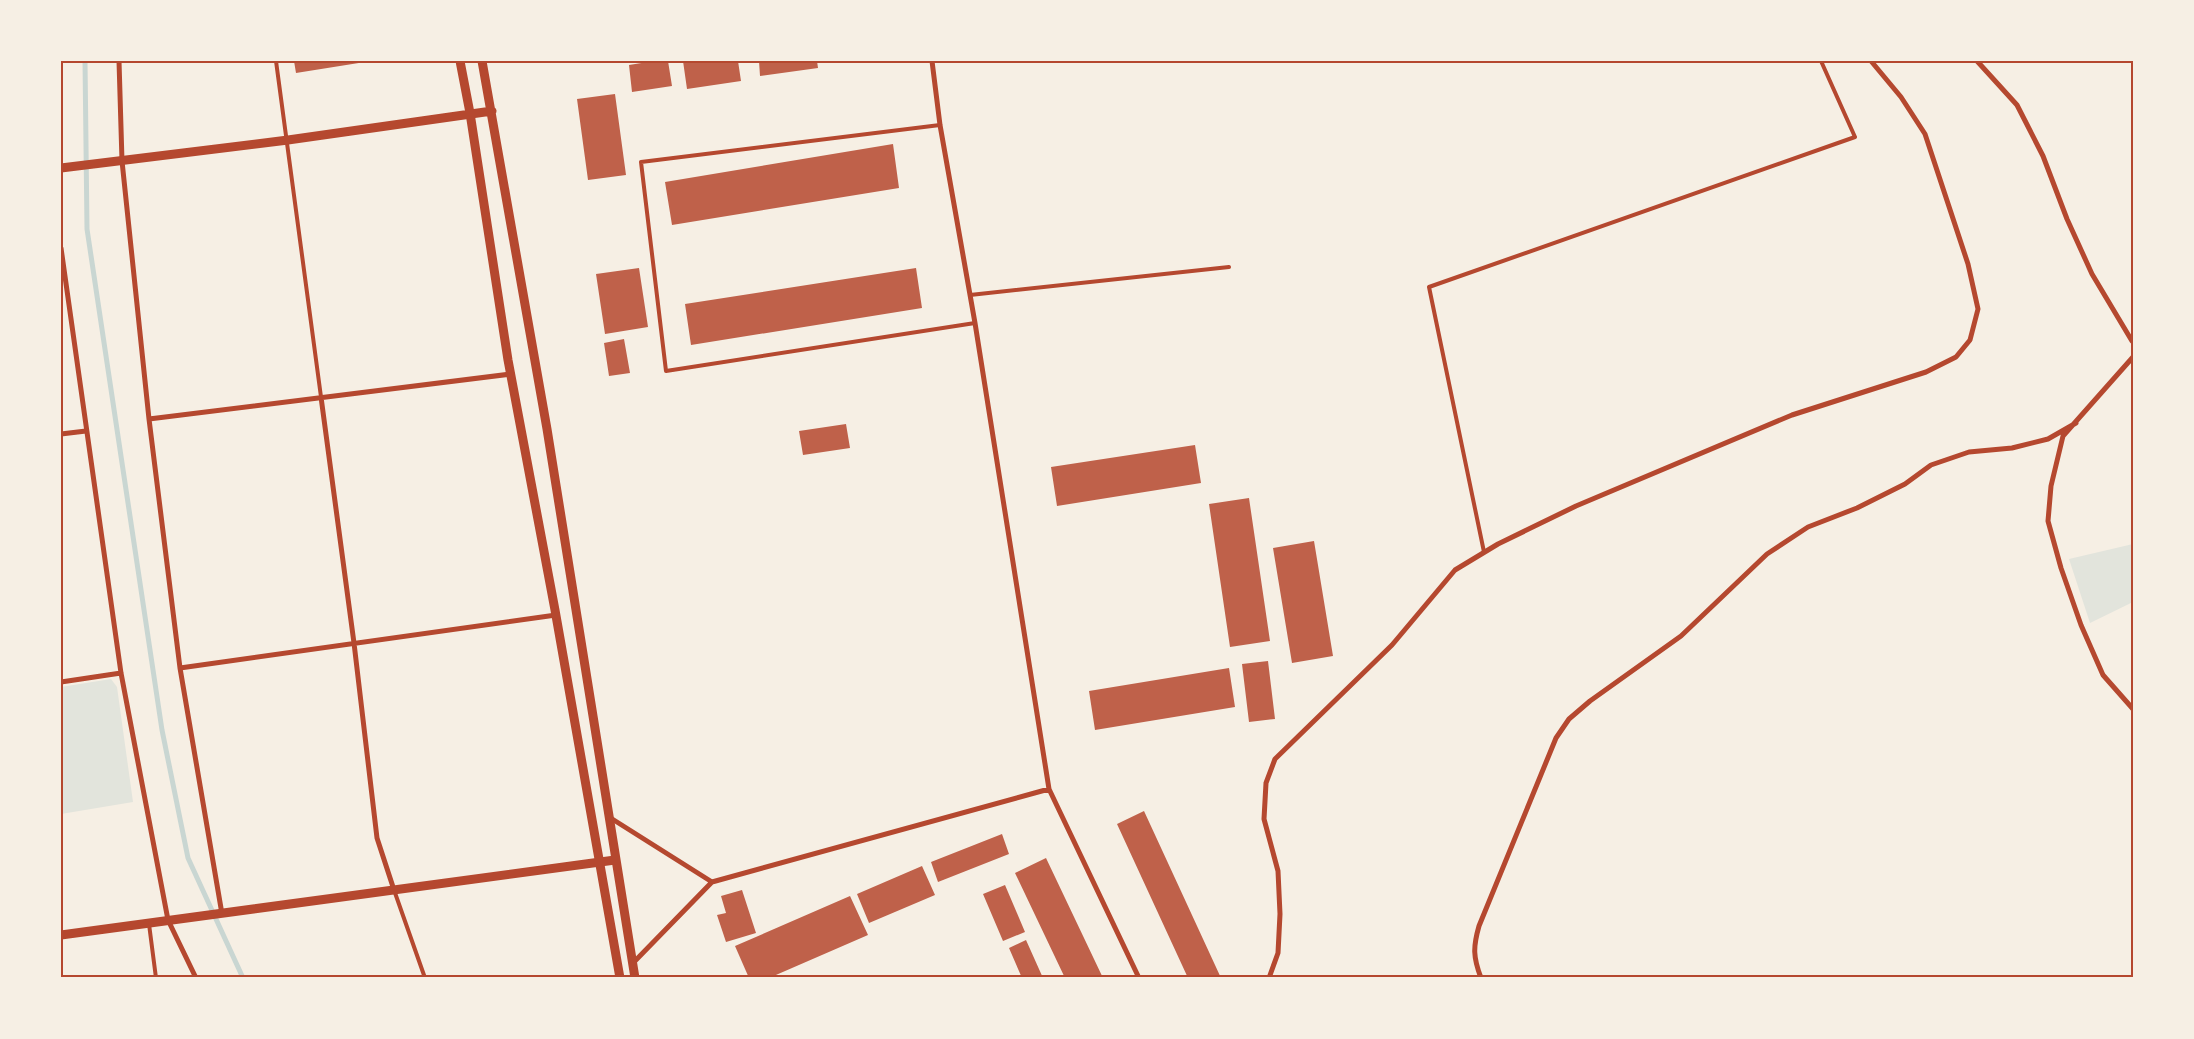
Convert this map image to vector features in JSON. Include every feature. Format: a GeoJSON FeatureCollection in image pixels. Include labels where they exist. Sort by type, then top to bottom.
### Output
{"type":"FeatureCollection","features":[{"type":"Feature","properties":{"kind":"street"},"geometry":{"type":"LineString","coordinates":[[119,61],[122,161],[149,419],[180,668],[222,914]]}},
{"type":"Feature","properties":{"kind":"street"},"geometry":{"type":"LineString","coordinates":[[460,61],[512,374],[620,978]]}},
{"type":"Feature","properties":{"kind":"street"},"geometry":{"type":"LineString","coordinates":[[482,61],[547,429],[635,978]]}},
{"type":"Feature","properties":{"kind":"street"},"geometry":{"type":"LineString","coordinates":[[932,61],[940,125],[970,295],[1049,789],[1139,978]]}},
{"type":"Feature","properties":{"kind":"street"},"geometry":{"type":"LineString","coordinates":[[1270,978],[1278,953],[1280,914],[1278,871],[1264,819],[1266,783],[1275,759],[1392,645],[1455,570],[1484,552],[1576,506],[1792,414],[1926,372],[1956,357],[1970,340],[1978,309],[1968,264],[1925,134],[1900,97],[1872,61]]}},
{"type":"Feature","properties":{"kind":"street"},"geometry":{"type":"LineString","coordinates":[[1977,61],[2016,105],[2043,156],[2067,218],[2092,274],[2133,341],[2133,347]]}},
{"type":"Feature","properties":{"kind":"street"},"geometry":{"type":"LineString","coordinates":[[63,167],[288,140],[492,110]]}},
{"type":"Feature","properties":{"kind":"street"},"geometry":{"type":"LineString","coordinates":[[61,248],[121,674],[173,920],[196,978]]}},
{"type":"Feature","properties":{"kind":"street"},"geometry":{"type":"LineString","coordinates":[[2133,357],[2063,436],[2051,486],[2048,521],[2061,568],[2085,634],[2104,675],[2133,709]]}},
{"type":"Feature","properties":{"kind":"street"},"geometry":{"type":"LineString","coordinates":[[149,419],[512,374]]}},
{"type":"Feature","properties":{"kind":"street"},"geometry":{"type":"LineString","coordinates":[[321,397],[354,643],[377,838],[394,890]]}},
{"type":"Feature","properties":{"kind":"street"},"geometry":{"type":"LineString","coordinates":[[1481,978],[1475,962],[1474,944],[1480,926],[1556,738],[1570,719],[1590,702],[1681,636],[1767,554],[1808,527],[1873,500],[1905,484],[1932,465],[1969,452],[2012,448],[2048,440],[2076,423]]}},
{"type":"Feature","properties":{"kind":"street"},"geometry":{"type":"LineString","coordinates":[[61,434],[86,431]]}},
{"type":"Feature","properties":{"kind":"street"},"geometry":{"type":"LineString","coordinates":[[180,668],[556,615]]}},
{"type":"Feature","properties":{"kind":"street"},"geometry":{"type":"LineString","coordinates":[[61,682],[121,674]]}},
{"type":"Feature","properties":{"kind":"street"},"geometry":{"type":"LineString","coordinates":[[632,964],[712,882],[1049,789]]}},
{"type":"Feature","properties":{"kind":"street"},"geometry":{"type":"LineString","coordinates":[[609,817],[712,882]]}},
{"type":"Feature","properties":{"kind":"street"},"geometry":{"type":"LineString","coordinates":[[61,936],[615,860]]}},
{"type":"Feature","properties":{"kind":"lane"},"geometry":{"type":"LineString","coordinates":[[276,61],[321,397]]}},
{"type":"Feature","properties":{"kind":"lane"},"geometry":{"type":"LineString","coordinates":[[1484,552],[1428,288],[1855,137],[1821,61]]}},
{"type":"Feature","properties":{"kind":"lane"},"geometry":{"type":"LineString","coordinates":[[940,125],[641,162],[666,372],[974,323]]}},
{"type":"Feature","properties":{"kind":"lane"},"geometry":{"type":"LineString","coordinates":[[970,295],[1229,267]]}},
{"type":"Feature","properties":{"kind":"lane"},"geometry":{"type":"LineString","coordinates":[[394,890],[425,978]]}},
{"type":"Feature","properties":{"kind":"lane"},"geometry":{"type":"LineString","coordinates":[[149,924],[156,978]]}},
{"type":"Feature","properties":{"kind":"shaded area"},"geometry":{"type":"Polygon","coordinates":[[[2133,544],[2133,602],[2090,623],[2069,559],[2133,544]]]}},
{"type":"Feature","properties":{"kind":"shaded area"},"geometry":{"type":"Polygon","coordinates":[[[111,679],[117,687],[133,802],[61,814],[61,687],[111,679]]]}},
{"type":"Feature","properties":{"kind":"building"},"geometry":{"type":"Polygon","coordinates":[[[294,61],[365,61],[365,62],[296,73],[294,61]]]}},
{"type":"Feature","properties":{"kind":"building"},"geometry":{"type":"Polygon","coordinates":[[[668,61],[672,86],[632,92],[629,65],[668,61]]]}},
{"type":"Feature","properties":{"kind":"building"},"geometry":{"type":"Polygon","coordinates":[[[683,61],[738,61],[741,81],[687,89],[683,61]]]}},
{"type":"Feature","properties":{"kind":"building"},"geometry":{"type":"Polygon","coordinates":[[[759,61],[817,61],[818,68],[760,76],[759,61]]]}},
{"type":"Feature","properties":{"kind":"building"},"geometry":{"type":"Polygon","coordinates":[[[615,94],[626,175],[588,180],[577,99],[615,94]]]}},
{"type":"Feature","properties":{"kind":"building"},"geometry":{"type":"Polygon","coordinates":[[[893,144],[899,188],[672,225],[665,182],[893,144]]]}},
{"type":"Feature","properties":{"kind":"building"},"geometry":{"type":"Polygon","coordinates":[[[639,268],[648,327],[605,334],[596,274],[639,268]]]}},
{"type":"Feature","properties":{"kind":"building"},"geometry":{"type":"Polygon","coordinates":[[[916,268],[922,308],[691,345],[685,304],[916,268]]]}},
{"type":"Feature","properties":{"kind":"building"},"geometry":{"type":"Polygon","coordinates":[[[624,339],[630,373],[609,376],[604,343],[624,339]]]}},
{"type":"Feature","properties":{"kind":"building"},"geometry":{"type":"Polygon","coordinates":[[[846,424],[850,448],[803,455],[799,431],[846,424]]]}},
{"type":"Feature","properties":{"kind":"building"},"geometry":{"type":"Polygon","coordinates":[[[1195,445],[1201,483],[1057,506],[1051,467],[1195,445]]]}},
{"type":"Feature","properties":{"kind":"building"},"geometry":{"type":"Polygon","coordinates":[[[1249,498],[1270,641],[1230,647],[1209,504],[1249,498]]]}},
{"type":"Feature","properties":{"kind":"building"},"geometry":{"type":"Polygon","coordinates":[[[1314,541],[1333,656],[1292,663],[1273,548],[1314,541]]]}},
{"type":"Feature","properties":{"kind":"building"},"geometry":{"type":"Polygon","coordinates":[[[1268,661],[1275,719],[1249,722],[1242,664],[1268,661]]]}},
{"type":"Feature","properties":{"kind":"building"},"geometry":{"type":"Polygon","coordinates":[[[1229,668],[1235,707],[1095,730],[1089,691],[1229,668]]]}},
{"type":"Feature","properties":{"kind":"building"},"geometry":{"type":"Polygon","coordinates":[[[1144,811],[1221,978],[1188,978],[1117,824],[1144,811]]]}},
{"type":"Feature","properties":{"kind":"building"},"geometry":{"type":"Polygon","coordinates":[[[1002,834],[1009,854],[938,882],[931,862],[1002,834]]]}},
{"type":"Feature","properties":{"kind":"building"},"geometry":{"type":"Polygon","coordinates":[[[1046,858],[1103,978],[1065,978],[1015,873],[1046,858]]]}},
{"type":"Feature","properties":{"kind":"building"},"geometry":{"type":"Polygon","coordinates":[[[922,866],[935,895],[869,923],[857,894],[922,866]]]}},
{"type":"Feature","properties":{"kind":"building"},"geometry":{"type":"Polygon","coordinates":[[[1005,885],[1025,932],[1003,941],[983,894],[1005,885]]]}},
{"type":"Feature","properties":{"kind":"building"},"geometry":{"type":"Polygon","coordinates":[[[742,890],[756,933],[726,942],[717,915],[726,913],[721,896],[742,890]]]}},
{"type":"Feature","properties":{"kind":"building"},"geometry":{"type":"Polygon","coordinates":[[[850,896],[868,935],[769,978],[749,978],[735,946],[850,896]]]}},
{"type":"Feature","properties":{"kind":"building"},"geometry":{"type":"Polygon","coordinates":[[[1026,940],[1043,978],[1022,978],[1009,948],[1026,940]]]}},
{"type":"Feature","properties":{"kind":"waterway"},"geometry":{"type":"LineString","coordinates":[[85,61],[87,229],[162,730],[188,858],[243,978]]}}]}
